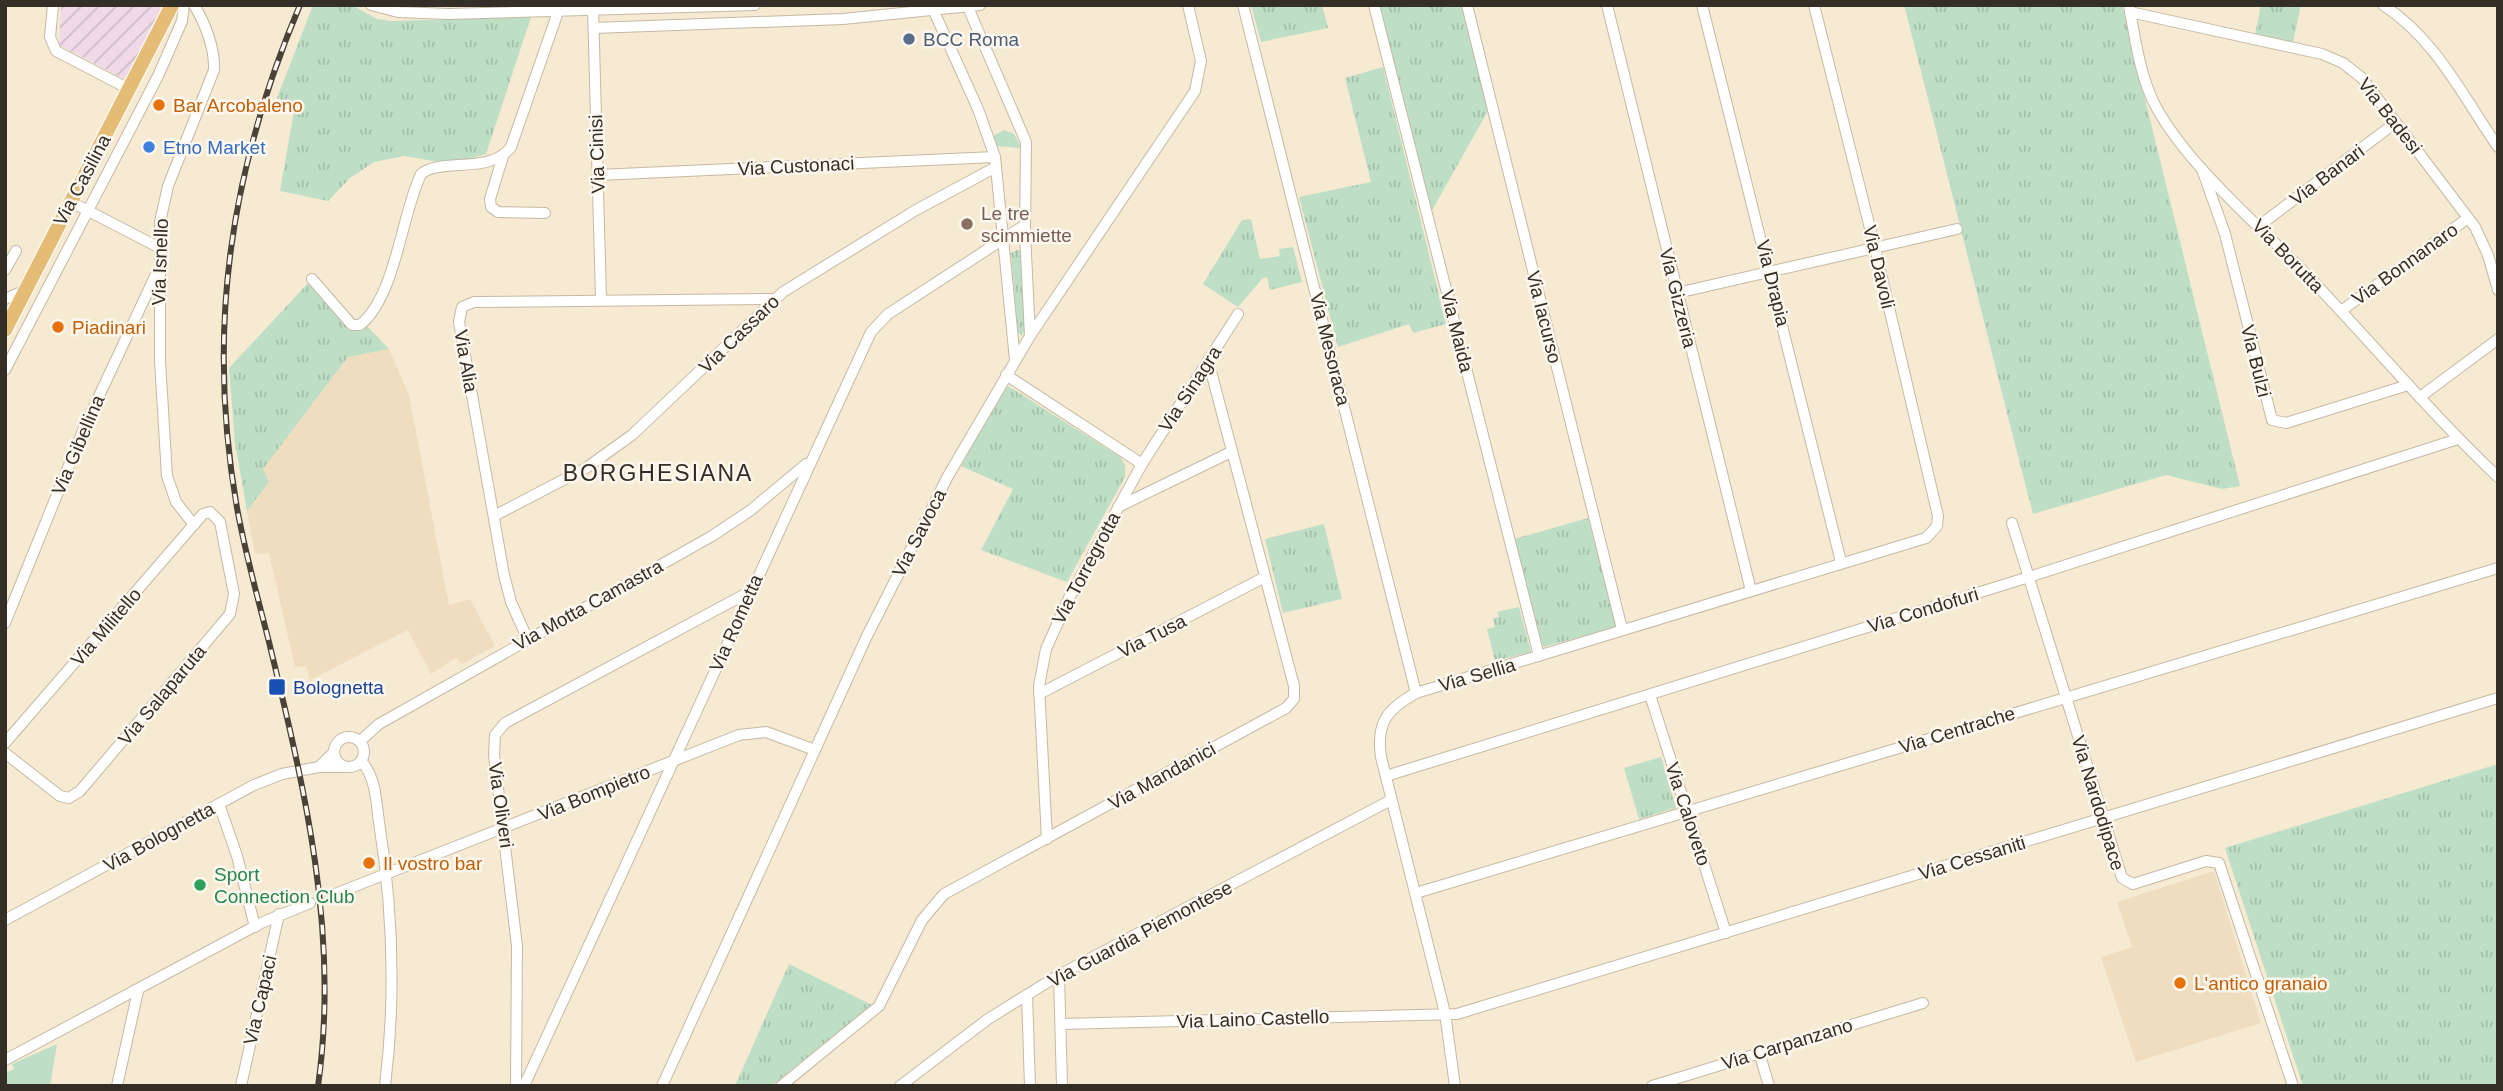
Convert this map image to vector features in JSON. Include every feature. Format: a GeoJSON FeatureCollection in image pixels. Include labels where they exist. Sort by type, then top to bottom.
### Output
{"type":"FeatureCollection","features":[{"type":"Feature","properties":{"kind":"main road","name":"Via Casilina"},"geometry":{"type":"LineString","coordinates":[[5,330],[172,5]]}},
{"type":"Feature","properties":{"kind":"street"},"geometry":{"type":"LineString","coordinates":[[53,5],[50,37],[56,51],[129,89]]}},
{"type":"Feature","properties":{"kind":"street","name":"Via Casilina"},"geometry":{"type":"LineString","coordinates":[[5,370],[167,57],[182,21],[184,5]]}},
{"type":"Feature","properties":{"kind":"street","name":"Via Isnello"},"geometry":{"type":"LineString","coordinates":[[194,5],[201,17],[212,51],[214,70],[167,191],[158,247],[167,476],[176,502],[194,524]]}},
{"type":"Feature","properties":{"kind":"street"},"geometry":{"type":"LineString","coordinates":[[371,5],[439,9],[755,5]]}},
{"type":"Feature","properties":{"kind":"street","name":"Via Savoca"},"geometry":{"type":"LineString","coordinates":[[662,1086],[915,539],[1030,336],[1195,91],[1200,57],[1188,5]]}},
{"type":"Feature","properties":{"kind":"street","name":"Via Mesoraca"},"geometry":{"type":"LineString","coordinates":[[1243,5],[1416,693]]}},
{"type":"Feature","properties":{"kind":"street","name":"Via Maida"},"geometry":{"type":"LineString","coordinates":[[1374,5],[1539,656]]}},
{"type":"Feature","properties":{"kind":"street","name":"Via Iacurso"},"geometry":{"type":"LineString","coordinates":[[1467,5],[1622,629]]}},
{"type":"Feature","properties":{"kind":"street","name":"Via Gizzeria"},"geometry":{"type":"LineString","coordinates":[[1607,5],[1751,591]]}},
{"type":"Feature","properties":{"kind":"street","name":"Via Drapia"},"geometry":{"type":"LineString","coordinates":[[1702,5],[1841,562]]}},
{"type":"Feature","properties":{"kind":"street","name":"Via Davoli"},"geometry":{"type":"LineString","coordinates":[[1814,5],[1938,516],[1936,529]]}},
{"type":"Feature","properties":{"kind":"street"},"geometry":{"type":"LineString","coordinates":[[2383,5],[2409,24],[2430,48],[2498,147]]}},
{"type":"Feature","properties":{"kind":"street"},"geometry":{"type":"LineString","coordinates":[[594,28],[828,20],[972,6],[1024,132],[1028,165],[1025,225],[1030,336]]}},
{"type":"Feature","properties":{"kind":"street","name":"Via Cinisi"},"geometry":{"type":"LineString","coordinates":[[593,8],[601,299]]}},
{"type":"Feature","properties":{"kind":"street"},"geometry":{"type":"LineString","coordinates":[[932,8],[982,117],[995,162],[1015,360]]}},
{"type":"Feature","properties":{"kind":"street"},"geometry":{"type":"LineString","coordinates":[[545,213],[500,213],[491,207],[490,199],[503,156],[515,139],[559,9]]}},
{"type":"Feature","properties":{"kind":"street","name":"Via Badesi"},"geometry":{"type":"LineString","coordinates":[[2129,9],[2333,58],[2362,78],[2468,218],[2486,250],[2498,290]]}},
{"type":"Feature","properties":{"kind":"street","name":"Via Borutta"},"geometry":{"type":"LineString","coordinates":[[2129,9],[2154,103],[2169,128],[2201,166],[2498,477]]}},
{"type":"Feature","properties":{"kind":"street","name":"Via Banari"},"geometry":{"type":"LineString","coordinates":[[2259,226],[2395,123]]}},
{"type":"Feature","properties":{"kind":"street"},"geometry":{"type":"LineString","coordinates":[[312,279],[350,324],[360,325],[374,311],[389,275],[421,174],[430,169],[464,166],[503,156]]}},
{"type":"Feature","properties":{"kind":"street","name":"Via Custonaci"},"geometry":{"type":"LineString","coordinates":[[598,175],[995,162]]}},
{"type":"Feature","properties":{"kind":"street","name":"Via Cassaro"},"geometry":{"type":"LineString","coordinates":[[494,516],[581,471],[632,435],[774,299],[824,264],[995,162]]}},
{"type":"Feature","properties":{"kind":"street","name":"Via Bulzi"},"geometry":{"type":"LineString","coordinates":[[2201,166],[2225,234],[2272,420],[2289,422],[2408,385]]}},
{"type":"Feature","properties":{"kind":"street"},"geometry":{"type":"LineString","coordinates":[[71,202],[158,247]]}},
{"type":"Feature","properties":{"kind":"street","name":"Via Bonnanaro"},"geometry":{"type":"LineString","coordinates":[[2341,311],[2468,218]]}},
{"type":"Feature","properties":{"kind":"street","name":"Via Rometta"},"geometry":{"type":"LineString","coordinates":[[524,1086],[862,348],[878,323],[1025,225]]}},
{"type":"Feature","properties":{"kind":"street"},"geometry":{"type":"LineString","coordinates":[[1677,293],[1957,229]]}},
{"type":"Feature","properties":{"kind":"street"},"geometry":{"type":"LineString","coordinates":[[5,270],[16,250]]}},
{"type":"Feature","properties":{"kind":"street","name":"Via Gibellina"},"geometry":{"type":"LineString","coordinates":[[5,623],[79,440],[158,270]]}},
{"type":"Feature","properties":{"kind":"street"},"geometry":{"type":"LineString","coordinates":[[5,299],[26,290]]}},
{"type":"Feature","properties":{"kind":"street","name":"Via Alia"},"geometry":{"type":"LineString","coordinates":[[527,638],[507,589],[459,322],[462,307],[474,302],[774,299]]}},
{"type":"Feature","properties":{"kind":"street","name":"Via Sinagra"},"geometry":{"type":"LineString","coordinates":[[1142,464],[1238,314]]}},
{"type":"Feature","properties":{"kind":"street"},"geometry":{"type":"LineString","coordinates":[[2420,397],[2498,339]]}},
{"type":"Feature","properties":{"kind":"street","name":"Via Mandanici"},"geometry":{"type":"LineString","coordinates":[[781,1086],[879,1006],[919,926],[934,903],[953,888],[1290,705],[1294,686],[1208,360]]}},
{"type":"Feature","properties":{"kind":"street"},"geometry":{"type":"LineString","coordinates":[[1006,375],[1142,464]]}},
{"type":"Feature","properties":{"kind":"street","name":"Via Condofuri"},"geometry":{"type":"LineString","coordinates":[[1386,776],[2029,577],[2459,439]]}},
{"type":"Feature","properties":{"kind":"street"},"geometry":{"type":"LineString","coordinates":[[1118,507],[1231,452]]}},
{"type":"Feature","properties":{"kind":"street","name":"Via Motta Camastra"},"geometry":{"type":"LineString","coordinates":[[360,741],[379,724],[720,531],[760,503],[810,460]]}},
{"type":"Feature","properties":{"kind":"street","name":"Via Torregrotta"},"geometry":{"type":"LineString","coordinates":[[1047,839],[1039,694],[1041,667],[1049,641],[1142,464]]}},
{"type":"Feature","properties":{"kind":"street","name":"Via Militello"},"geometry":{"type":"LineString","coordinates":[[5,743],[207,512]]}},
{"type":"Feature","properties":{"kind":"street","name":"Via Salaparuta"},"geometry":{"type":"LineString","coordinates":[[5,753],[60,796],[75,795],[218,630],[230,614],[234,594],[220,522],[216,514],[207,512]]}},
{"type":"Feature","properties":{"kind":"street","name":"Via Nardodipace"},"geometry":{"type":"LineString","coordinates":[[2012,523],[2120,875],[2126,883],[2139,883],[2206,861],[2219,863],[2293,1086]]}},
{"type":"Feature","properties":{"kind":"street","name":"Via Sellia"},"geometry":{"type":"LineString","coordinates":[[1455,1086],[1445,1013],[1379,746],[1381,725],[1389,710],[1416,693],[1926,537],[1936,529]]}},
{"type":"Feature","properties":{"kind":"street","name":"Via Centrache"},"geometry":{"type":"LineString","coordinates":[[1416,893],[2498,568]]}},
{"type":"Feature","properties":{"kind":"street","name":"Via Tusa"},"geometry":{"type":"LineString","coordinates":[[1039,694],[1265,577]]}},
{"type":"Feature","properties":{"kind":"street","name":"Via Oliveri"},"geometry":{"type":"LineString","coordinates":[[516,1086],[517,946],[494,751],[499,727],[751,591]]}},
{"type":"Feature","properties":{"kind":"street","name":"Via Caloveto"},"geometry":{"type":"LineString","coordinates":[[1650,695],[1726,933]]}},
{"type":"Feature","properties":{"kind":"street","name":"Via Cessaniti"},"geometry":{"type":"LineString","coordinates":[[1445,1013],[1457,1014],[2498,698]]}},
{"type":"Feature","properties":{"kind":"street","name":"Via Bompietro"},"geometry":{"type":"LineString","coordinates":[[335,894],[387,876],[734,737],[755,732],[776,734],[816,750]]}},
{"type":"Feature","properties":{"kind":"street"},"geometry":{"type":"LineString","coordinates":[[319,767],[333,752],[340,738],[351,736],[360,741],[364,751],[361,761],[373,783],[387,876],[393,983],[386,1086]]}},
{"type":"Feature","properties":{"kind":"street"},"geometry":{"type":"LineString","coordinates":[[333,752],[337,762],[347,767],[361,761]]}},
{"type":"Feature","properties":{"kind":"street","name":"Via Bolognetta"},"geometry":{"type":"LineString","coordinates":[[5,920],[268,779],[319,767],[347,767]]}},
{"type":"Feature","properties":{"kind":"street","name":"Via Guardia Piemontese"},"geometry":{"type":"LineString","coordinates":[[905,1084],[988,1019],[1059,975],[1391,800]]}},
{"type":"Feature","properties":{"kind":"street"},"geometry":{"type":"LineString","coordinates":[[219,804],[237,856],[255,927]]}},
{"type":"Feature","properties":{"kind":"street"},"geometry":{"type":"LineString","coordinates":[[5,1060],[279,914],[310,903]]}},
{"type":"Feature","properties":{"kind":"street","name":"Via Capaci"},"geometry":{"type":"LineString","coordinates":[[241,1086],[279,914]]}},
{"type":"Feature","properties":{"kind":"street"},"geometry":{"type":"LineString","coordinates":[[1059,975],[1062,1086]]}},
{"type":"Feature","properties":{"kind":"street"},"geometry":{"type":"LineString","coordinates":[[117,1086],[138,991]]}},
{"type":"Feature","properties":{"kind":"street"},"geometry":{"type":"LineString","coordinates":[[1027,995],[1030,1086]]}},
{"type":"Feature","properties":{"kind":"street","name":"Via Carpanzano"},"geometry":{"type":"LineString","coordinates":[[1652,1086],[1923,1003]]}},
{"type":"Feature","properties":{"kind":"street","name":"Via Laino Castello"},"geometry":{"type":"LineString","coordinates":[[1061,1024],[1445,1013]]}},
{"type":"Feature","properties":{"kind":"street"},"geometry":{"type":"LineString","coordinates":[[1759,1052],[1769,1086]]}},
{"type":"Feature","properties":{"kind":"shaded area"},"geometry":{"type":"Polygon","coordinates":[[[61,5],[162,5],[126,80],[59,45],[61,5]]]}},
{"type":"Feature","properties":{"kind":"shaded area"},"geometry":{"type":"Polygon","coordinates":[[[389,349],[409,395],[449,605],[470,599],[495,646],[462,664],[456,658],[431,674],[408,630],[310,680],[306,666],[295,667],[269,553],[255,554],[247,511],[269,482],[263,469],[348,357],[389,349]]]}},
{"type":"Feature","properties":{"kind":"shaded area"},"geometry":{"type":"Polygon","coordinates":[[[2214,871],[2261,1023],[2136,1062],[2101,957],[2132,947],[2117,902],[2214,871]]]}},
{"type":"Feature","properties":{"kind":"green space"},"geometry":{"type":"Polygon","coordinates":[[[313,5],[352,5],[377,19],[391,21],[531,17],[486,154],[451,164],[404,156],[374,162],[350,178],[328,201],[280,191],[295,105],[277,98],[313,5]]]}},
{"type":"Feature","properties":{"kind":"green space"},"geometry":{"type":"Polygon","coordinates":[[[1251,5],[1322,5],[1328,28],[1261,42],[1251,5]]]}},
{"type":"Feature","properties":{"kind":"green space"},"geometry":{"type":"Polygon","coordinates":[[[1378,5],[1461,5],[1488,111],[1431,212],[1378,5]]]}},
{"type":"Feature","properties":{"kind":"green space"},"geometry":{"type":"Polygon","coordinates":[[[1904,5],[2122,5],[2240,486],[2222,489],[2166,475],[2033,514],[1904,5]]]}},
{"type":"Feature","properties":{"kind":"green space"},"geometry":{"type":"Polygon","coordinates":[[[2261,5],[2301,5],[2293,42],[2255,34],[2261,5]]]}},
{"type":"Feature","properties":{"kind":"green space"},"geometry":{"type":"Polygon","coordinates":[[[1383,67],[1446,324],[1413,333],[1409,324],[1338,347],[1299,197],[1371,182],[1345,78],[1383,67]]]}},
{"type":"Feature","properties":{"kind":"green space"},"geometry":{"type":"Polygon","coordinates":[[[1004,130],[1014,134],[1021,148],[996,146],[992,137],[1004,130]]]}},
{"type":"Feature","properties":{"kind":"green space"},"geometry":{"type":"Polygon","coordinates":[[[1251,219],[1260,259],[1280,256],[1279,249],[1293,247],[1302,282],[1270,290],[1267,277],[1263,278],[1238,307],[1203,284],[1242,220],[1251,219]]]}},
{"type":"Feature","properties":{"kind":"green space"},"geometry":{"type":"Polygon","coordinates":[[[1017,250],[1023,252],[1025,327],[1022,336],[1018,332],[1011,253],[1017,250]]]}},
{"type":"Feature","properties":{"kind":"green space"},"geometry":{"type":"Polygon","coordinates":[[[309,282],[352,329],[366,325],[389,349],[348,357],[263,469],[269,482],[247,511],[235,443],[229,368],[309,282]]]}},
{"type":"Feature","properties":{"kind":"green space"},"geometry":{"type":"Polygon","coordinates":[[[1008,386],[1120,457],[1125,465],[1125,477],[1067,582],[981,550],[1013,489],[961,466],[1002,390],[1008,386]]]}},
{"type":"Feature","properties":{"kind":"green space"},"geometry":{"type":"Polygon","coordinates":[[[1588,518],[1617,627],[1543,647],[1514,539],[1588,518]]]}},
{"type":"Feature","properties":{"kind":"green space"},"geometry":{"type":"Polygon","coordinates":[[[1324,524],[1342,599],[1283,613],[1265,539],[1324,524]]]}},
{"type":"Feature","properties":{"kind":"green space"},"geometry":{"type":"Polygon","coordinates":[[[1519,607],[1531,652],[1495,661],[1487,629],[1495,627],[1493,618],[1499,617],[1497,612],[1519,607]]]}},
{"type":"Feature","properties":{"kind":"green space"},"geometry":{"type":"Polygon","coordinates":[[[1661,757],[1676,808],[1639,819],[1624,768],[1661,757]]]}},
{"type":"Feature","properties":{"kind":"green space"},"geometry":{"type":"Polygon","coordinates":[[[2498,764],[2498,1086],[2303,1086],[2225,848],[2498,764]]]}},
{"type":"Feature","properties":{"kind":"green space"},"geometry":{"type":"Polygon","coordinates":[[[789,964],[872,1005],[771,1086],[735,1086],[789,964]]]}},
{"type":"Feature","properties":{"kind":"green space"},"geometry":{"type":"Polygon","coordinates":[[[57,1044],[50,1086],[5,1086],[5,1073],[14,1069],[12,1064],[57,1044]]]}},
{"type":"Feature","properties":{"kind":"railway"},"geometry":{"type":"LineString","coordinates":[[300,5],[256,128],[241,190],[225,314],[224,378],[228,442],[237,508],[294,749],[315,860],[325,972],[324,1029],[318,1086]]}},
{"type":"Feature","properties":{"kind":"place","name":"BCC Roma"},"geometry":{"type":"Point","coordinates":[909,39]}},
{"type":"Feature","properties":{"kind":"place","name":"Bar Arcobaleno"},"geometry":{"type":"Point","coordinates":[159,105]}},
{"type":"Feature","properties":{"kind":"place","name":"Etno Market"},"geometry":{"type":"Point","coordinates":[149,147]}},
{"type":"Feature","properties":{"kind":"place","name":"Le tre scimmiette"},"geometry":{"type":"Point","coordinates":[967,224]}},
{"type":"Feature","properties":{"kind":"place","name":"Piadinari"},"geometry":{"type":"Point","coordinates":[58,327]}},
{"type":"Feature","properties":{"kind":"place","name":"Bolognetta"},"geometry":{"type":"Point","coordinates":[277,687]}},
{"type":"Feature","properties":{"kind":"place","name":"Il vostro bar"},"geometry":{"type":"Point","coordinates":[369,863]}},
{"type":"Feature","properties":{"kind":"place","name":"Sport Connection Club"},"geometry":{"type":"Point","coordinates":[200,885]}},
{"type":"Feature","properties":{"kind":"place","name":"L'antico granaio"},"geometry":{"type":"Point","coordinates":[2180,983]}},
{"type":"Feature","properties":{"kind":"district","name":"BORGHESIANA"},"geometry":{"type":"Point","coordinates":[658,473]}}]}
